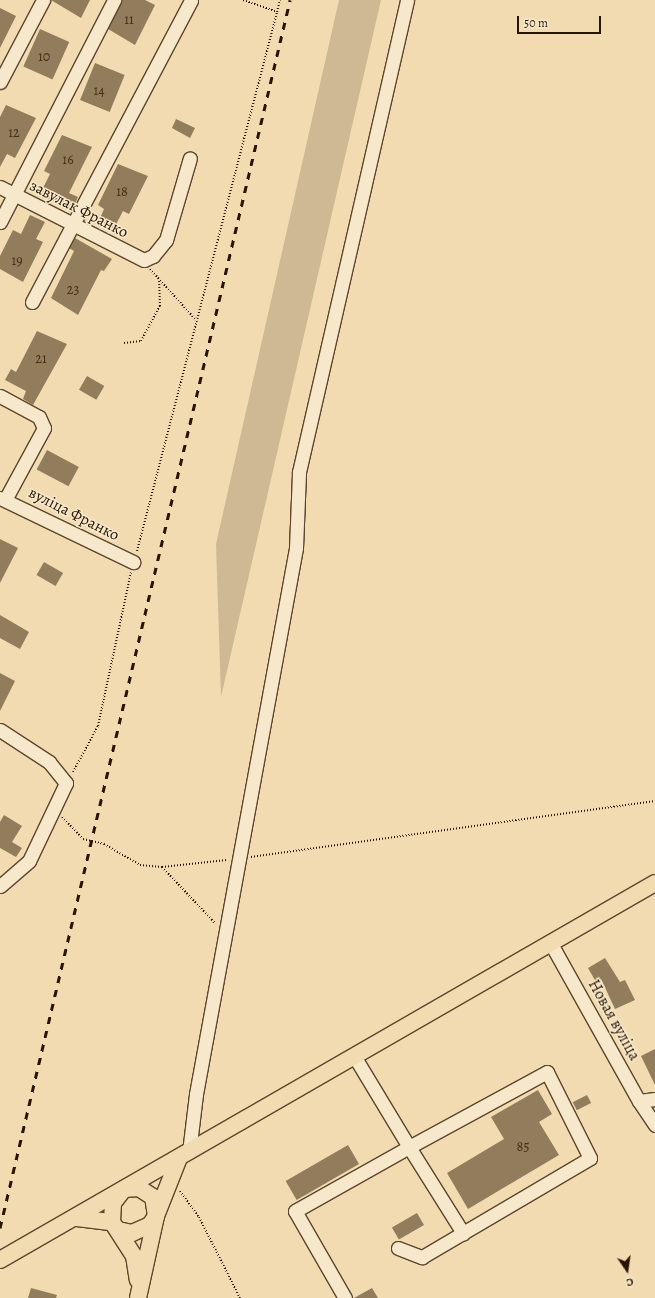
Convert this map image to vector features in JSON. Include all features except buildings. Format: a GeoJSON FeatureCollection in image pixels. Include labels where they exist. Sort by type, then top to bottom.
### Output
{"type":"FeatureCollection","features":[{"type":"Feature","properties":{"kind":"main road"},"geometry":{"type":"LineString","coordinates":[[0,1260],[184,1155],[612,906],[655,883]]}},
{"type":"Feature","properties":{"kind":"main road"},"geometry":{"type":"LineString","coordinates":[[139,1295],[156,1216],[171,1178],[184,1155]]}},
{"type":"Feature","properties":{"kind":"main road"},"geometry":{"type":"LineString","coordinates":[[75,1218],[115,1226],[142,1230],[156,1216],[156,1203],[151,1194],[139,1188],[124,1189],[113,1203],[115,1226],[134,1256],[139,1295]]}},
{"type":"Feature","properties":{"kind":"street"},"geometry":{"type":"LineString","coordinates":[[0,82],[43,0]]}},
{"type":"Feature","properties":{"kind":"street"},"geometry":{"type":"LineString","coordinates":[[0,222],[114,0]]}},
{"type":"Feature","properties":{"kind":"street"},"geometry":{"type":"LineString","coordinates":[[32,302],[70,225],[191,0]]}},
{"type":"Feature","properties":{"kind":"street"},"geometry":{"type":"LineString","coordinates":[[184,1155],[296,548],[299,472],[407,0]]}},
{"type":"Feature","properties":{"kind":"street"},"geometry":{"type":"LineString","coordinates":[[144,260],[153,256],[166,240],[190,158]]}},
{"type":"Feature","properties":{"kind":"street","name":"завулак Франко"},"geometry":{"type":"LineString","coordinates":[[0,187],[70,225],[144,260]]}},
{"type":"Feature","properties":{"kind":"street"},"geometry":{"type":"LineString","coordinates":[[0,396],[40,417],[44,428],[3,498]]}},
{"type":"Feature","properties":{"kind":"street","name":"вуліца Франко"},"geometry":{"type":"LineString","coordinates":[[3,498],[56,526],[133,562]]}},
{"type":"Feature","properties":{"kind":"street"},"geometry":{"type":"LineString","coordinates":[[0,730],[49,762],[66,783],[54,812],[29,861],[0,886]]}},
{"type":"Feature","properties":{"kind":"street","name":"Новая вуліца"},"geometry":{"type":"LineString","coordinates":[[550,942],[639,1101],[655,1125]]}},
{"type":"Feature","properties":{"kind":"street"},"geometry":{"type":"LineString","coordinates":[[354,1056],[463,1233]]}},
{"type":"Feature","properties":{"kind":"street"},"geometry":{"type":"LineString","coordinates":[[345,1298],[295,1211],[547,1072],[590,1158],[422,1257],[398,1248]]}},
{"type":"Feature","properties":{"kind":"street"},"geometry":{"type":"LineString","coordinates":[[639,1101],[655,1099]]}},
{"type":"Feature","properties":{"kind":"path"},"geometry":{"type":"LineString","coordinates":[[243,0],[277,12]]}},
{"type":"Feature","properties":{"kind":"path"},"geometry":{"type":"LineString","coordinates":[[66,783],[98,726],[133,562],[280,0]]}},
{"type":"Feature","properties":{"kind":"path"},"geometry":{"type":"LineString","coordinates":[[144,260],[159,281],[196,320]]}},
{"type":"Feature","properties":{"kind":"path"},"geometry":{"type":"LineString","coordinates":[[124,343],[141,341],[160,306],[159,281]]}},
{"type":"Feature","properties":{"kind":"path"},"geometry":{"type":"LineString","coordinates":[[54,812],[83,839],[104,844],[140,865],[162,867],[655,801]]}},
{"type":"Feature","properties":{"kind":"path"},"geometry":{"type":"LineString","coordinates":[[162,867],[224,935]]}},
{"type":"Feature","properties":{"kind":"path"},"geometry":{"type":"LineString","coordinates":[[171,1178],[199,1217],[240,1298]]}},
{"type":"Feature","properties":{"kind":"shaded area"},"geometry":{"type":"Polygon","coordinates":[[[339,0],[381,0],[221,697],[216,544],[339,0]]]}},
{"type":"Feature","properties":{"kind":"railway"},"geometry":{"type":"LineString","coordinates":[[0,1228],[290,0]]}}]}
